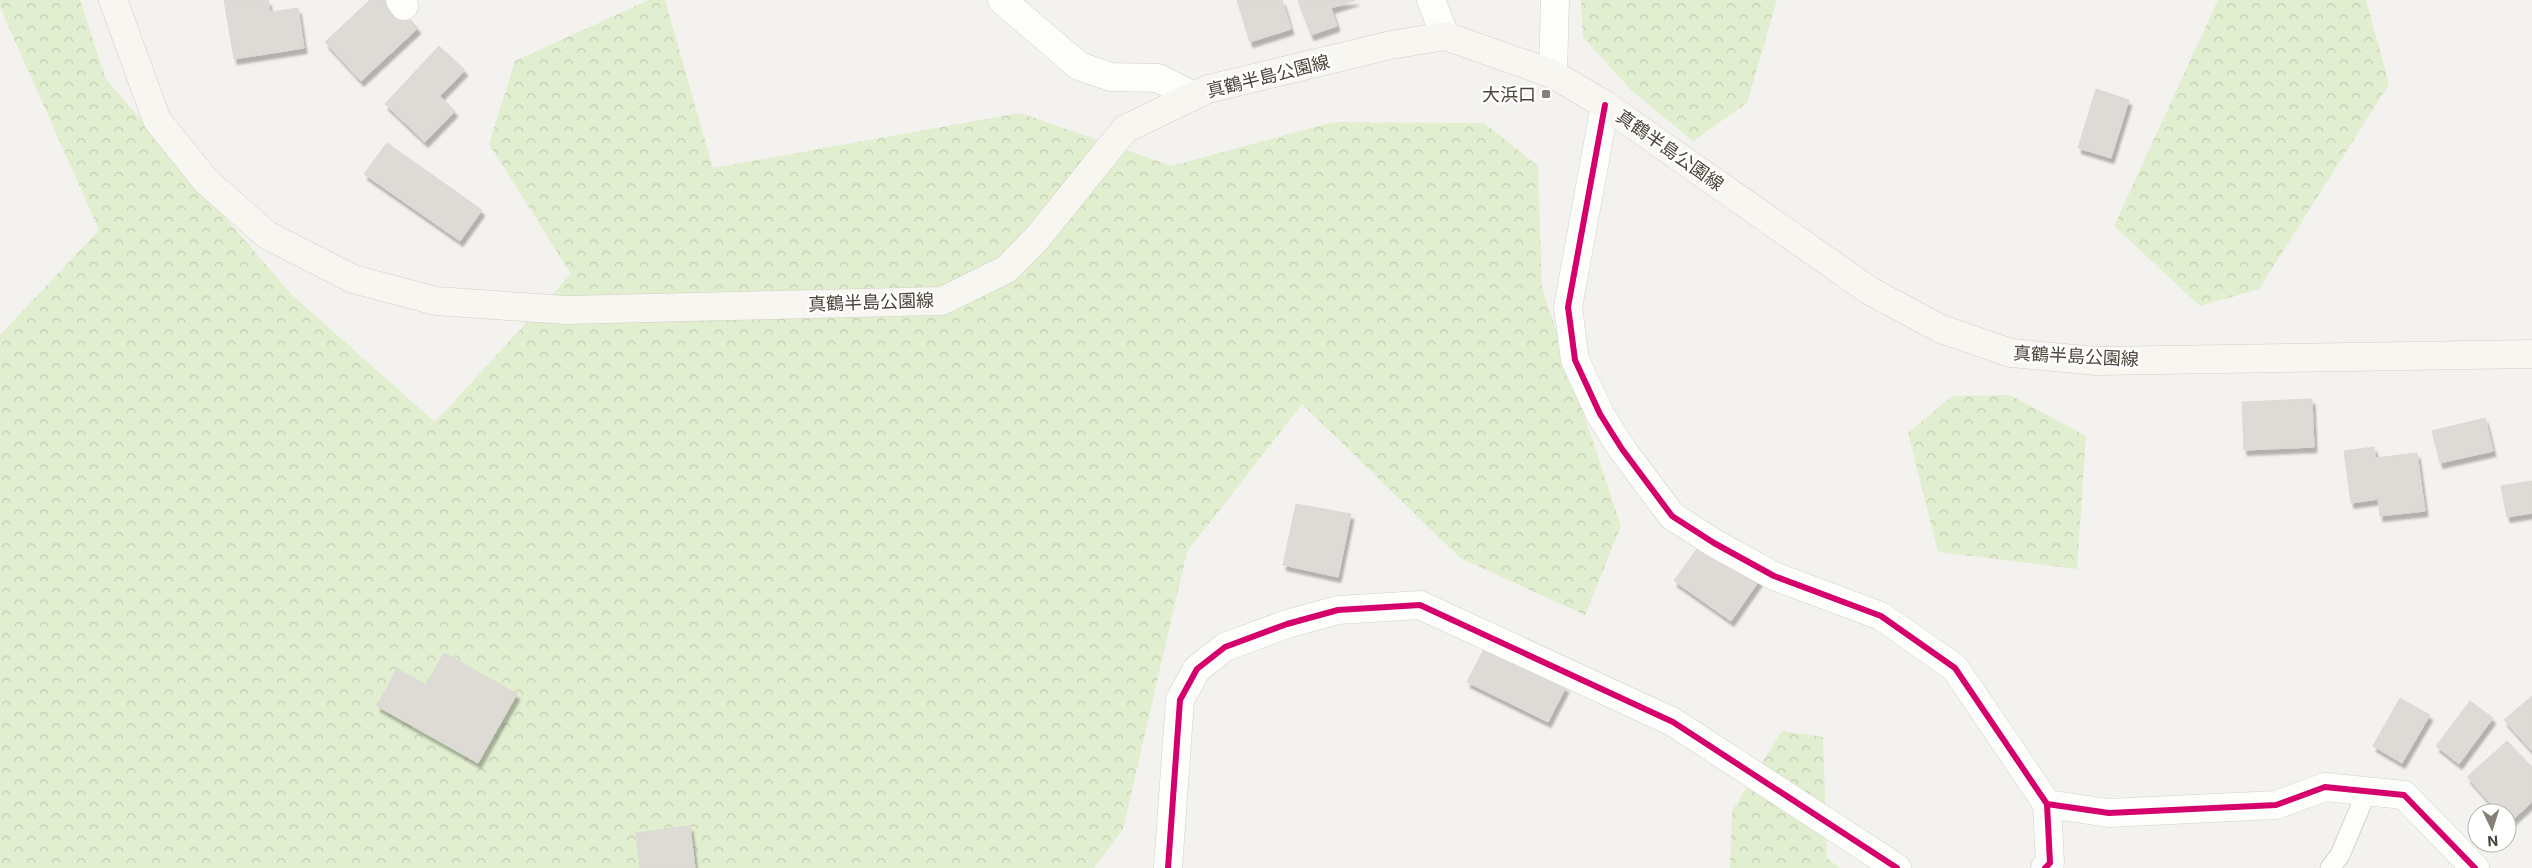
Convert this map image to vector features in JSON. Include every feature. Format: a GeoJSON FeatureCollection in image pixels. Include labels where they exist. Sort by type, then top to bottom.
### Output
{"type":"FeatureCollection","features":[{"type":"Feature","properties":{"kind":"main road","name":"真鶴半島公園線"},"geometry":{"type":"LineString","coordinates":[[113,0],[157,120],[206,180],[267,235],[353,279],[436,301],[566,310],[942,301],[1007,269],[1038,237],[1125,129],[1208,89],[1391,45],[1444,36],[1553,74],[1605,105],[1870,291],[1942,330],[2011,354],[2097,361],[2532,354]]}},
{"type":"Feature","properties":{"kind":"street"},"geometry":{"type":"LineString","coordinates":[[1002,0],[1079,66],[1111,76],[1158,78],[1193,96]]}},
{"type":"Feature","properties":{"kind":"street"},"geometry":{"type":"LineString","coordinates":[[1431,0],[1444,36]]}},
{"type":"Feature","properties":{"kind":"street"},"geometry":{"type":"LineString","coordinates":[[1553,74],[1555,0]]}},
{"type":"Feature","properties":{"kind":"street"},"geometry":{"type":"LineString","coordinates":[[1605,105],[1568,307],[1575,360],[1609,428],[1672,516],[1714,543],[1774,576],[1881,616],[1955,668],[2047,804],[2050,863],[2045,868]]}},
{"type":"Feature","properties":{"kind":"street"},"geometry":{"type":"LineString","coordinates":[[1168,868],[1180,700],[1197,669],[1225,647],[1287,624],[1338,610],[1420,605],[1673,722],[1897,868]]}},
{"type":"Feature","properties":{"kind":"street"},"geometry":{"type":"LineString","coordinates":[[2047,804],[2109,813],[2276,805],[2325,787],[2404,795],[2476,868]]}},
{"type":"Feature","properties":{"kind":"lane"},"geometry":{"type":"LineString","coordinates":[[2330,868],[2340,855],[2367,791]]}},
{"type":"Feature","properties":{"kind":"green space"},"geometry":{"type":"Polygon","coordinates":[[[0,0],[80,0],[106,79],[291,294],[435,422],[571,274],[489,144],[515,61],[649,0],[665,0],[713,168],[1020,113],[1172,166],[1333,122],[1484,123],[1538,166],[1542,288],[1621,526],[1585,615],[1460,558],[1302,404],[1187,552],[1123,829],[1094,868],[0,868],[0,335],[99,230],[0,7],[0,0]]]}},
{"type":"Feature","properties":{"kind":"green space"},"geometry":{"type":"Polygon","coordinates":[[[1581,0],[1777,0],[1747,103],[1693,141],[1631,90],[1583,37],[1581,0]]]}},
{"type":"Feature","properties":{"kind":"green space"},"geometry":{"type":"Polygon","coordinates":[[[2218,0],[2366,0],[2389,84],[2259,289],[2200,306],[2114,226],[2218,0]]]}},
{"type":"Feature","properties":{"kind":"green space"},"geometry":{"type":"Polygon","coordinates":[[[2010,395],[2086,436],[2077,569],[1938,552],[1908,433],[1952,396],[2010,395]]]}},
{"type":"Feature","properties":{"kind":"green space"},"geometry":{"type":"Polygon","coordinates":[[[1782,731],[1823,737],[1827,858],[1840,868],[1730,868],[1732,811],[1782,731]]]}},
{"type":"Feature","properties":{"kind":"building"},"geometry":{"type":"Polygon","coordinates":[[[224,0],[268,0],[270,12],[298,8],[304,48],[234,59],[224,0]]]}},
{"type":"Feature","properties":{"kind":"building"},"geometry":{"type":"Polygon","coordinates":[[[370,0],[392,0],[418,28],[361,81],[325,42],[370,0]]]}},
{"type":"Feature","properties":{"kind":"building"},"geometry":{"type":"Polygon","coordinates":[[[1237,0],[1282,0],[1291,29],[1250,42],[1237,0]]]}},
{"type":"Feature","properties":{"kind":"building"},"geometry":{"type":"Polygon","coordinates":[[[1298,0],[1356,0],[1331,8],[1337,26],[1311,35],[1298,0]]]}},
{"type":"Feature","properties":{"kind":"building"},"geometry":{"type":"Polygon","coordinates":[[[439,46],[465,70],[440,96],[455,111],[425,142],[385,104],[439,46]]]}},
{"type":"Feature","properties":{"kind":"building"},"geometry":{"type":"Polygon","coordinates":[[[2096,89],[2129,100],[2111,158],[2078,148],[2096,89]]]}},
{"type":"Feature","properties":{"kind":"building"},"geometry":{"type":"Polygon","coordinates":[[[387,143],[482,210],[460,241],[364,174],[387,143]]]}},
{"type":"Feature","properties":{"kind":"building"},"geometry":{"type":"Polygon","coordinates":[[[2312,399],[2314,447],[2244,450],[2242,402],[2312,399]]]}},
{"type":"Feature","properties":{"kind":"building"},"geometry":{"type":"Polygon","coordinates":[[[2485,418],[2493,451],[2440,463],[2432,431],[2485,418]]]}},
{"type":"Feature","properties":{"kind":"building"},"geometry":{"type":"Polygon","coordinates":[[[2374,447],[2375,458],[2417,453],[2425,511],[2380,516],[2378,499],[2351,503],[2344,451],[2374,447]]]}},
{"type":"Feature","properties":{"kind":"building"},"geometry":{"type":"Polygon","coordinates":[[[2532,481],[2532,513],[2507,517],[2501,486],[2532,481]]]}},
{"type":"Feature","properties":{"kind":"building"},"geometry":{"type":"Polygon","coordinates":[[[1296,504],[1351,514],[1338,577],[1283,565],[1296,504]]]}},
{"type":"Feature","properties":{"kind":"building"},"geometry":{"type":"Polygon","coordinates":[[[1704,539],[1761,578],[1731,621],[1674,581],[1704,539]]]}},
{"type":"Feature","properties":{"kind":"building"},"geometry":{"type":"Polygon","coordinates":[[[1485,647],[1566,687],[1548,722],[1467,682],[1485,647]]]}},
{"type":"Feature","properties":{"kind":"building"},"geometry":{"type":"Polygon","coordinates":[[[444,653],[517,694],[478,763],[377,706],[397,669],[426,685],[444,653]]]}},
{"type":"Feature","properties":{"kind":"building"},"geometry":{"type":"Polygon","coordinates":[[[2532,696],[2532,751],[2504,720],[2532,696]]]}},
{"type":"Feature","properties":{"kind":"building"},"geometry":{"type":"Polygon","coordinates":[[[2400,698],[2430,715],[2402,763],[2373,746],[2400,698]]]}},
{"type":"Feature","properties":{"kind":"building"},"geometry":{"type":"Polygon","coordinates":[[[2470,701],[2493,718],[2459,764],[2436,746],[2470,701]]]}},
{"type":"Feature","properties":{"kind":"building"},"geometry":{"type":"Polygon","coordinates":[[[2507,741],[2532,767],[2532,802],[2517,816],[2517,803],[2490,803],[2467,777],[2507,741]]]}},
{"type":"Feature","properties":{"kind":"building"},"geometry":{"type":"Polygon","coordinates":[[[690,826],[695,868],[640,868],[636,833],[690,826]]]}},
{"type":"Feature","properties":{"kind":"cycle path"},"geometry":{"type":"LineString","coordinates":[[1605,105],[1568,307],[1575,360],[1600,414],[1622,449],[1672,516],[1714,543],[1774,576],[1881,616],[1955,668],[2047,804],[2050,863],[2045,868]]}},
{"type":"Feature","properties":{"kind":"cycle path"},"geometry":{"type":"LineString","coordinates":[[1168,868],[1180,700],[1197,669],[1225,647],[1287,624],[1338,610],[1420,605],[1673,722],[1897,868]]}},
{"type":"Feature","properties":{"kind":"cycle path"},"geometry":{"type":"LineString","coordinates":[[2047,804],[2109,813],[2276,805],[2325,787],[2404,795],[2475,868]]}},
{"type":"Feature","properties":{"kind":"place","name":"大浜口"},"geometry":{"type":"Point","coordinates":[1546,94]}}]}
